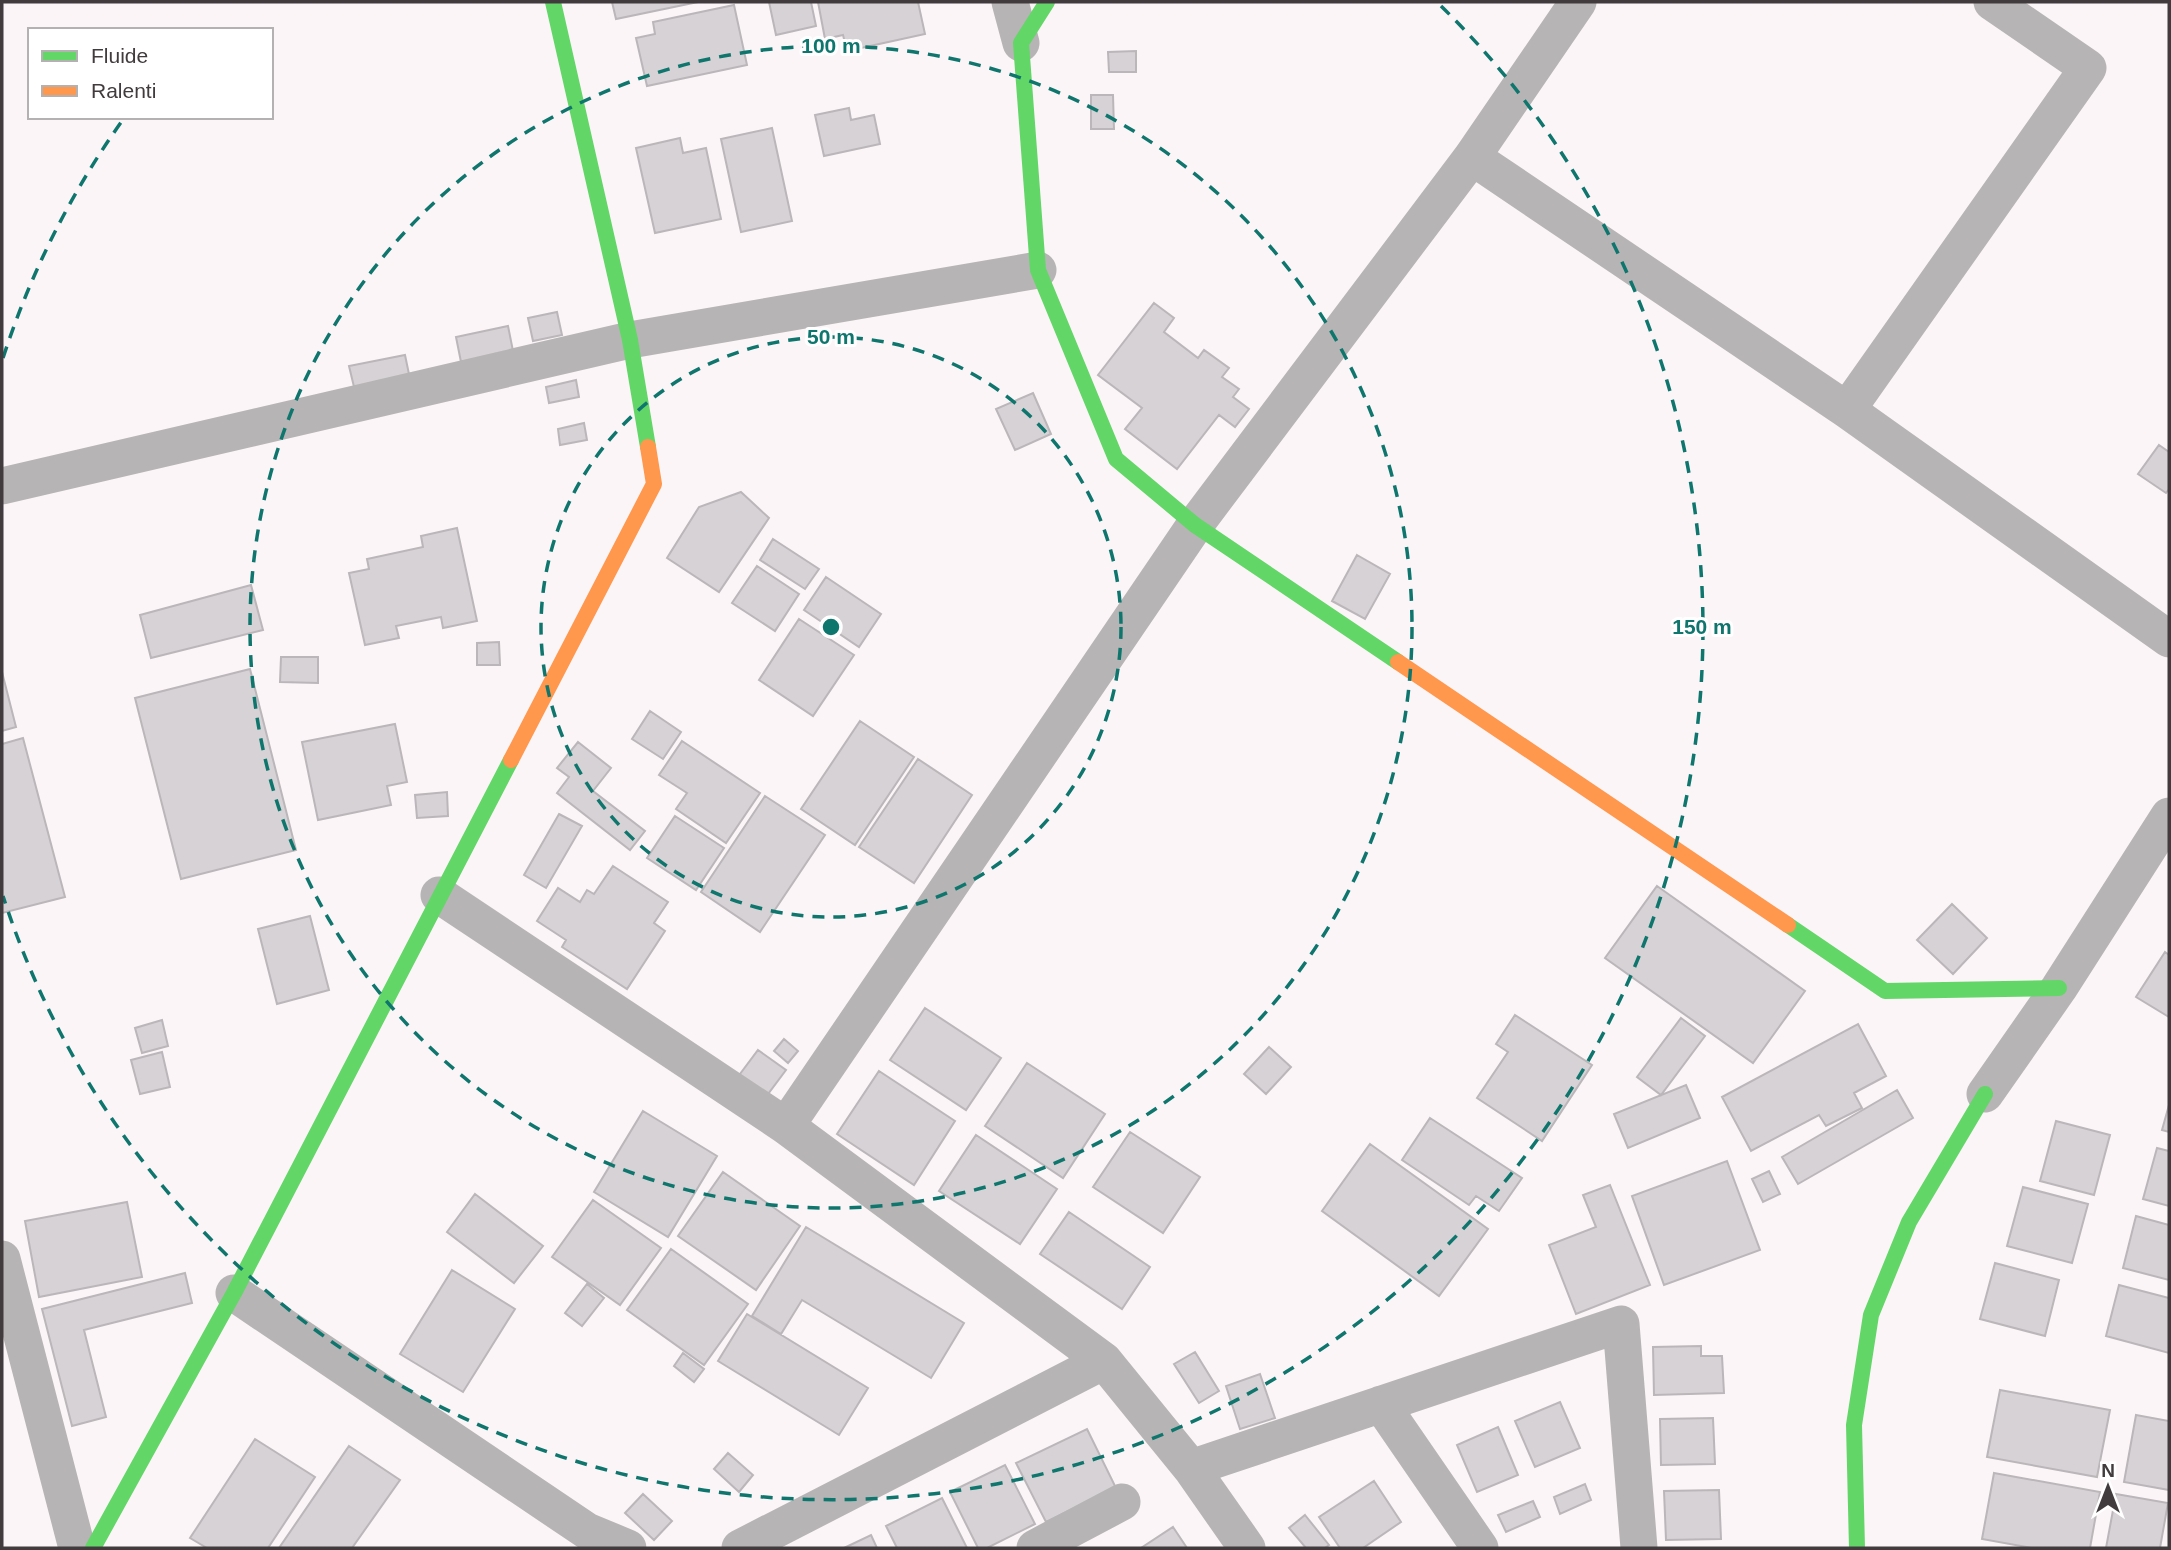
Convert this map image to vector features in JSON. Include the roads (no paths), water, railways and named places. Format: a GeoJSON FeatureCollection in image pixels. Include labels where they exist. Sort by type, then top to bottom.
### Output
{"type":"FeatureCollection","features":[{"type":"Feature","properties":{"kind":"street"},"geometry":{"type":"LineString","coordinates":[[93,1548],[234,1293],[654,484],[630,340],[553,2]]}},
{"type":"Feature","properties":{"kind":"street"},"geometry":{"type":"LineString","coordinates":[[1010,2],[1021,43],[1038,270],[1116,459],[1195,525],[1885,991],[2059,988]]}},
{"type":"Feature","properties":{"kind":"street"},"geometry":{"type":"LineString","coordinates":[[1021,43],[1047,2]]}},
{"type":"Feature","properties":{"kind":"street"},"geometry":{"type":"LineString","coordinates":[[786,1126],[1195,525],[1472,157],[1578,2]]}},
{"type":"Feature","properties":{"kind":"street"},"geometry":{"type":"LineString","coordinates":[[1847,410],[2088,68],[1992,2]]}},
{"type":"Feature","properties":{"kind":"street"},"geometry":{"type":"LineString","coordinates":[[1472,157],[1847,410],[2169,639]]}},
{"type":"Feature","properties":{"kind":"street"},"geometry":{"type":"LineString","coordinates":[[2,486],[630,340],[1038,270]]}},
{"type":"Feature","properties":{"kind":"street"},"geometry":{"type":"LineString","coordinates":[[1857,1548],[1854,1425],[1871,1315],[1909,1222],[1985,1094],[2059,988],[2169,816]]}},
{"type":"Feature","properties":{"kind":"street"},"geometry":{"type":"LineString","coordinates":[[439,895],[786,1126],[1104,1361],[1191,1468],[1247,1548]]}},
{"type":"Feature","properties":{"kind":"street"},"geometry":{"type":"LineString","coordinates":[[2,1259],[77,1548]]}},
{"type":"Feature","properties":{"kind":"street"},"geometry":{"type":"LineString","coordinates":[[234,1293],[587,1531],[628,1548]]}},
{"type":"Feature","properties":{"kind":"street"},"geometry":{"type":"LineString","coordinates":[[1191,1468],[1621,1324],[1639,1548]]}},
{"type":"Feature","properties":{"kind":"street"},"geometry":{"type":"LineString","coordinates":[[740,1548],[1104,1361]]}},
{"type":"Feature","properties":{"kind":"street"},"geometry":{"type":"LineString","coordinates":[[1381,1404],[1480,1548]]}},
{"type":"Feature","properties":{"kind":"street"},"geometry":{"type":"LineString","coordinates":[[1035,1548],[1122,1502]]}}]}
